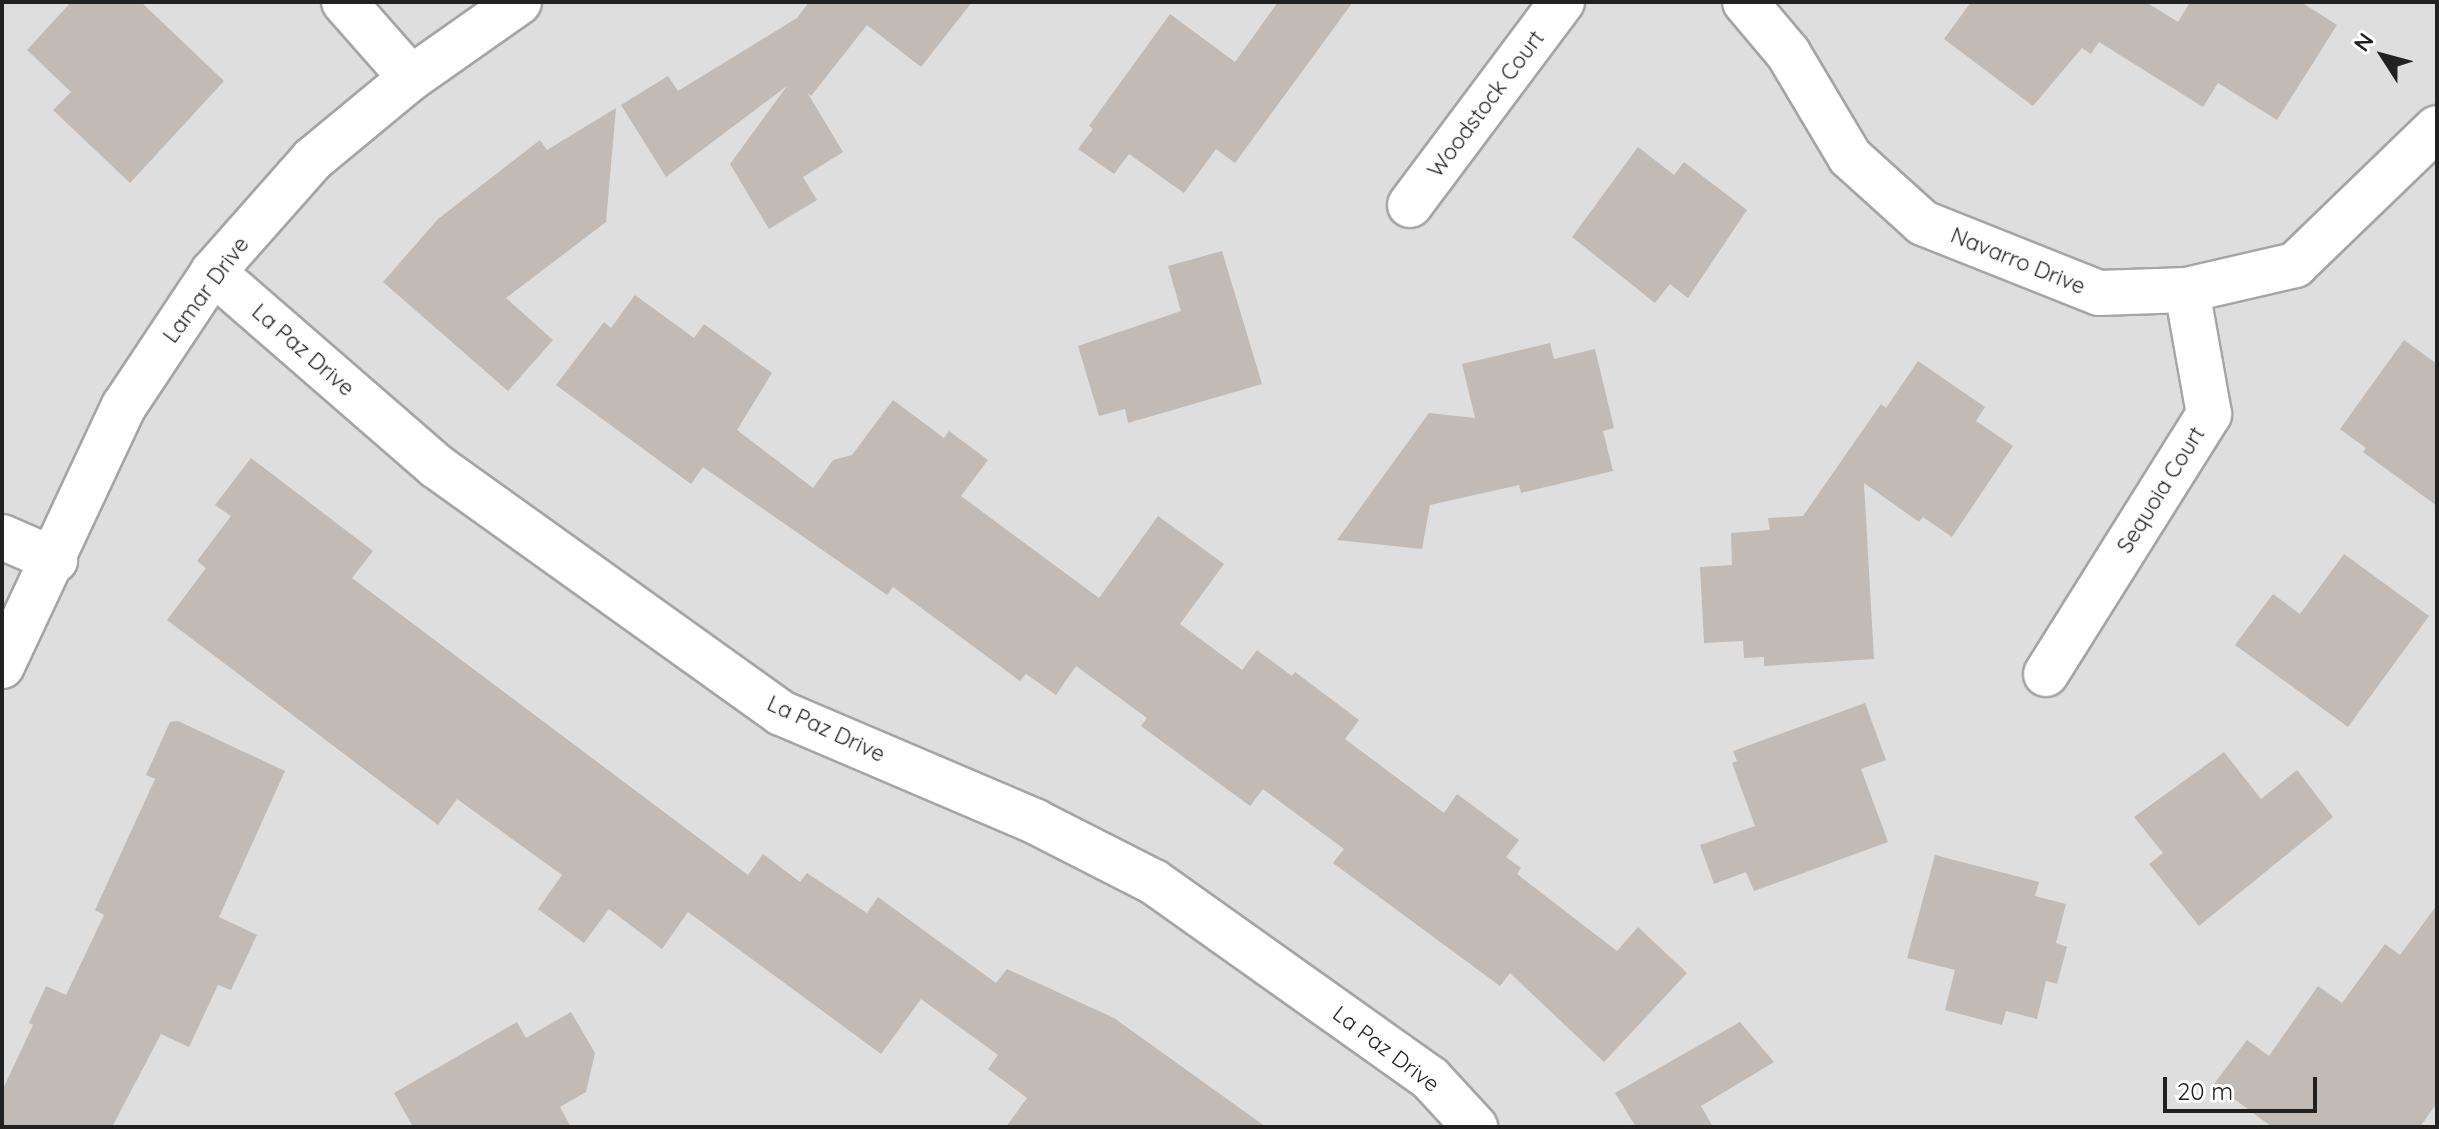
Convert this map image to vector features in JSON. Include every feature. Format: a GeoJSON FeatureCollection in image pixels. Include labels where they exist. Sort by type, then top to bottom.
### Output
{"type":"FeatureCollection","features":[{"type":"Feature","properties":{"kind":"street"},"geometry":{"type":"LineString","coordinates":[[344,2],[411,78]]}},
{"type":"Feature","properties":{"kind":"street","name":"Lamar Drive"},"geometry":{"type":"LineString","coordinates":[[2,666],[55,560],[124,406],[213,272],[313,159],[411,78],[519,2]]}},
{"type":"Feature","properties":{"kind":"street","name":"Woodstock Court"},"geometry":{"type":"LineString","coordinates":[[1410,205],[1562,2]]}},
{"type":"Feature","properties":{"kind":"street","name":"Navarro Drive"},"geometry":{"type":"LineString","coordinates":[[1745,2],[1788,53],[1850,157],[1923,223],[2099,293],[2187,290],[2295,265],[2437,128]]}},
{"type":"Feature","properties":{"kind":"street","name":"La Paz Drive"},"geometry":{"type":"LineString","coordinates":[[213,272],[436,466],[781,713],[1036,822],[1154,882],[1430,1078],[1475,1127]]}},
{"type":"Feature","properties":{"kind":"street","name":"Sequoia Court"},"geometry":{"type":"LineString","coordinates":[[2046,674],[2209,414],[2187,290]]}},
{"type":"Feature","properties":{"kind":"street"},"geometry":{"type":"LineString","coordinates":[[2,537],[55,560]]}},
{"type":"Feature","properties":{"kind":"shaded area"},"geometry":{"type":"Polygon","coordinates":[[[2,2],[2437,2],[2437,1127],[2,1127],[2,2]]]}},
{"type":"Feature","properties":{"kind":"building"},"geometry":{"type":"Polygon","coordinates":[[[71,2],[141,2],[224,81],[130,183],[53,110],[71,92],[27,50],[71,2]]]}},
{"type":"Feature","properties":{"kind":"building"},"geometry":{"type":"Polygon","coordinates":[[[809,2],[972,2],[921,67],[867,25],[811,96],[807,92],[843,152],[803,177],[817,200],[769,229],[730,164],[787,86],[666,177],[621,105],[668,76],[678,91],[797,18],[809,2]]]}},
{"type":"Feature","properties":{"kind":"building"},"geometry":{"type":"Polygon","coordinates":[[[1278,2],[1353,2],[1235,163],[1216,149],[1184,193],[1129,154],[1114,174],[1078,149],[1093,129],[1089,126],[1170,14],[1235,62],[1278,2]]]}},
{"type":"Feature","properties":{"kind":"building"},"geometry":{"type":"Polygon","coordinates":[[[1971,2],[2146,2],[2178,22],[2190,2],[2301,2],[2337,25],[2277,120],[2218,83],[2203,107],[2099,42],[2091,54],[2082,48],[2033,106],[1944,39],[1971,2]]]}},
{"type":"Feature","properties":{"kind":"building"},"geometry":{"type":"Polygon","coordinates":[[[616,108],[606,222],[506,298],[553,340],[508,391],[383,282],[438,219],[540,140],[547,150],[616,108]]]}},
{"type":"Feature","properties":{"kind":"building"},"geometry":{"type":"Polygon","coordinates":[[[1638,147],[1674,175],[1684,162],[1747,210],[1688,298],[1670,284],[1655,303],[1572,237],[1638,147]]]}},
{"type":"Feature","properties":{"kind":"building"},"geometry":{"type":"Polygon","coordinates":[[[1222,251],[1262,384],[1128,423],[1125,409],[1099,416],[1078,346],[1181,311],[1168,266],[1222,251]]]}},
{"type":"Feature","properties":{"kind":"building"},"geometry":{"type":"Polygon","coordinates":[[[635,295],[694,338],[704,324],[772,373],[737,430],[813,488],[833,460],[852,455],[893,400],[944,438],[949,431],[988,460],[961,496],[1099,598],[1158,516],[1224,564],[1180,624],[1242,670],[1257,650],[1292,676],[1295,672],[1359,720],[1345,739],[1444,813],[1457,794],[1519,840],[1506,857],[1521,868],[1517,874],[1617,951],[1638,927],[1687,973],[1604,1062],[1510,973],[1500,986],[1333,863],[1344,849],[1263,789],[1250,806],[1141,726],[1147,718],[1076,666],[1056,695],[1026,674],[1020,681],[893,587],[887,595],[703,467],[691,484],[556,385],[604,322],[611,328],[635,295]]]}},
{"type":"Feature","properties":{"kind":"building"},"geometry":{"type":"Polygon","coordinates":[[[2404,340],[2437,364],[2437,506],[2363,452],[2366,448],[2340,429],[2404,340]]]}},
{"type":"Feature","properties":{"kind":"building"},"geometry":{"type":"Polygon","coordinates":[[[1550,343],[1554,359],[1595,349],[1614,428],[1603,431],[1613,471],[1521,493],[1519,485],[1430,505],[1422,549],[1337,540],[1429,413],[1475,418],[1462,364],[1550,343]]]}},
{"type":"Feature","properties":{"kind":"building"},"geometry":{"type":"Polygon","coordinates":[[[1918,361],[1985,407],[1976,421],[2013,446],[1952,537],[1923,517],[1919,522],[1864,483],[1874,659],[1764,666],[1764,657],[1744,658],[1743,641],[1704,643],[1700,567],[1732,565],[1731,533],[1770,530],[1768,518],[1803,516],[1881,404],[1886,408],[1918,361]]]}},
{"type":"Feature","properties":{"kind":"building"},"geometry":{"type":"Polygon","coordinates":[[[251,458],[373,551],[352,578],[748,875],[763,854],[800,882],[807,873],[867,913],[878,897],[996,983],[1007,969],[1114,1018],[1266,1127],[1006,1127],[1027,1098],[988,1069],[998,1055],[921,999],[881,1054],[688,912],[662,949],[609,909],[584,943],[538,909],[562,875],[457,799],[438,825],[167,620],[206,568],[197,561],[231,516],[215,505],[251,458]]]}},
{"type":"Feature","properties":{"kind":"building"},"geometry":{"type":"Polygon","coordinates":[[[2344,554],[2429,616],[2348,727],[2235,645],[2273,594],[2300,614],[2344,554]]]}},
{"type":"Feature","properties":{"kind":"building"},"geometry":{"type":"Polygon","coordinates":[[[1865,703],[1886,760],[1861,769],[1888,842],[1754,891],[1746,872],[1714,884],[1700,845],[1755,826],[1732,763],[1737,761],[1733,751],[1865,703]]]}},
{"type":"Feature","properties":{"kind":"building"},"geometry":{"type":"Polygon","coordinates":[[[178,721],[285,771],[219,917],[257,935],[231,990],[218,985],[189,1047],[161,1034],[112,1127],[2,1127],[2,1091],[33,1025],[29,1023],[46,986],[66,995],[104,915],[95,910],[155,779],[146,775],[170,722],[178,721]]]}},
{"type":"Feature","properties":{"kind":"building"},"geometry":{"type":"Polygon","coordinates":[[[2224,752],[2261,799],[2297,770],[2333,817],[2199,926],[2149,864],[2163,853],[2134,817],[2224,752]]]}},
{"type":"Feature","properties":{"kind":"building"},"geometry":{"type":"Polygon","coordinates":[[[1935,855],[2039,882],[2035,896],[2066,904],[2056,943],[2067,947],[2057,984],[2046,981],[2037,1019],[2006,1011],[2002,1025],[1945,1010],[1955,970],[1907,958],[1935,855]]]}},
{"type":"Feature","properties":{"kind":"building"},"geometry":{"type":"Polygon","coordinates":[[[2437,905],[2437,1103],[2420,1127],[2272,1127],[2214,1084],[2247,1040],[2269,1056],[2318,986],[2342,1003],[2385,944],[2400,955],[2437,905]]]}},
{"type":"Feature","properties":{"kind":"building"},"geometry":{"type":"Polygon","coordinates":[[[571,1012],[595,1053],[586,1092],[560,1107],[571,1127],[413,1127],[394,1093],[517,1022],[526,1038],[571,1012]]]}},
{"type":"Feature","properties":{"kind":"building"},"geometry":{"type":"Polygon","coordinates":[[[1740,1022],[1774,1062],[1701,1106],[1713,1127],[1636,1127],[1615,1093],[1740,1022]]]}}]}
